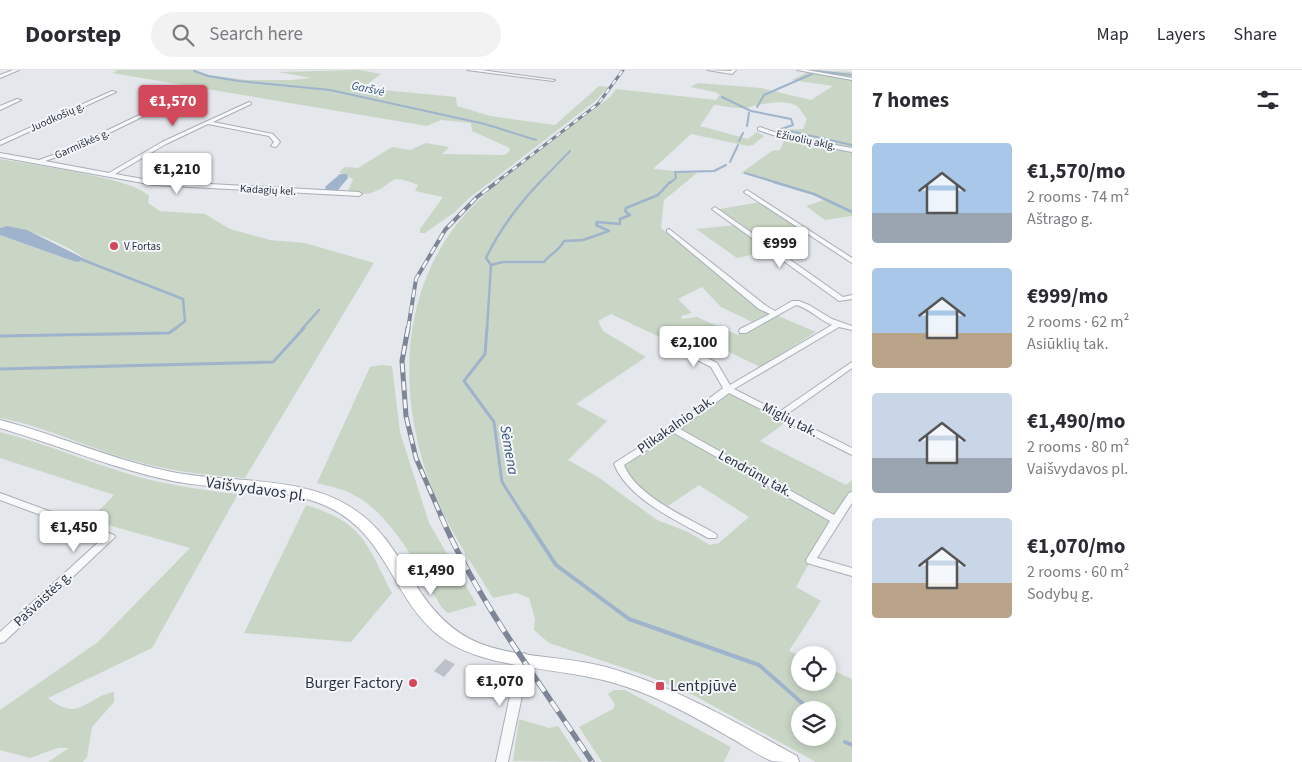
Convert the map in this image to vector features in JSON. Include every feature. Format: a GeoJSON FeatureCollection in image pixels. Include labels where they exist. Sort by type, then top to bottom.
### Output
{"type":"FeatureCollection","features":[{"type":"Feature","properties":{"kind":"main road","name":"Vaišvydavos pl."},"geometry":{"type":"LineString","coordinates":[[0,424],[147,470],[205,482],[294,492],[334,504],[350,513],[371,530],[418,604],[440,629],[465,644],[481,650],[573,665],[634,682],[705,715],[790,762]]}},
{"type":"Feature","properties":{"kind":"street"},"geometry":{"type":"LineString","coordinates":[[0,77],[17,70]]}},
{"type":"Feature","properties":{"kind":"street"},"geometry":{"type":"LineString","coordinates":[[469,70],[553,80]]}},
{"type":"Feature","properties":{"kind":"street"},"geometry":{"type":"LineString","coordinates":[[709,70],[732,73],[734,70]]}},
{"type":"Feature","properties":{"kind":"street"},"geometry":{"type":"LineString","coordinates":[[799,70],[852,79]]}},
{"type":"Feature","properties":{"kind":"street","name":"Juodkošių g."},"geometry":{"type":"LineString","coordinates":[[0,143],[114,92]]}},
{"type":"Feature","properties":{"kind":"street","name":"Garmiškės g."},"geometry":{"type":"LineString","coordinates":[[38,162],[66,152],[179,98]]}},
{"type":"Feature","properties":{"kind":"street"},"geometry":{"type":"LineString","coordinates":[[0,108],[19,100]]}},
{"type":"Feature","properties":{"kind":"street"},"geometry":{"type":"LineString","coordinates":[[110,175],[164,143],[249,103]]}},
{"type":"Feature","properties":{"kind":"street"},"geometry":{"type":"LineString","coordinates":[[209,123],[271,135],[277,142],[274,146]]}},
{"type":"Feature","properties":{"kind":"street","name":"Ežiuolių aklg."},"geometry":{"type":"LineString","coordinates":[[760,129],[785,137],[852,150]]}},
{"type":"Feature","properties":{"kind":"street","name":"Kadagių kel."},"geometry":{"type":"LineString","coordinates":[[0,155],[162,184],[359,194]]}},
{"type":"Feature","properties":{"kind":"street"},"geometry":{"type":"LineString","coordinates":[[746,192],[852,261]]}},
{"type":"Feature","properties":{"kind":"street"},"geometry":{"type":"LineString","coordinates":[[715,210],[842,299],[852,297]]}},
{"type":"Feature","properties":{"kind":"street"},"geometry":{"type":"LineString","coordinates":[[670,230],[762,307],[774,313]]}},
{"type":"Feature","properties":{"kind":"street"},"geometry":{"type":"LineString","coordinates":[[743,331],[795,302],[804,304],[837,325],[852,328]]}},
{"type":"Feature","properties":{"kind":"street","name":"Plikakalnio tak."},"geometry":{"type":"LineString","coordinates":[[712,536],[636,490],[620,472],[619,464],[674,429],[728,389],[837,325]]}},
{"type":"Feature","properties":{"kind":"street"},"geometry":{"type":"LineString","coordinates":[[667,341],[714,365],[728,389]]}},
{"type":"Feature","properties":{"kind":"street"},"geometry":{"type":"LineString","coordinates":[[780,415],[852,364]]}},
{"type":"Feature","properties":{"kind":"street","name":"Miglių tak."},"geometry":{"type":"LineString","coordinates":[[728,389],[852,452]]}},
{"type":"Feature","properties":{"kind":"street","name":"Lendrūnų tak."},"geometry":{"type":"LineString","coordinates":[[674,429],[836,520]]}},
{"type":"Feature","properties":{"kind":"street"},"geometry":{"type":"LineString","coordinates":[[852,495],[812,560],[852,572]]}},
{"type":"Feature","properties":{"kind":"street","name":"Pašvaistės g."},"geometry":{"type":"LineString","coordinates":[[0,496],[110,537],[0,639]]}},
{"type":"Feature","properties":{"kind":"street"},"geometry":{"type":"LineString","coordinates":[[502,762],[524,658]]}},
{"type":"Feature","properties":{"kind":"green space"},"geometry":{"type":"Polygon","coordinates":[[[118,70],[196,70],[209,75],[246,80],[291,80],[312,78],[278,72],[359,70],[381,74],[362,88],[456,97],[457,106],[490,116],[555,125],[599,86],[609,87],[594,102],[468,199],[455,212],[425,233],[420,233],[420,229],[443,197],[415,191],[418,185],[395,179],[371,193],[347,193],[353,179],[339,172],[345,167],[358,168],[392,147],[410,150],[426,143],[449,147],[442,154],[504,155],[509,152],[510,148],[472,131],[471,123],[441,120],[427,126],[112,73],[118,70]]]}},
{"type":"Feature","properties":{"kind":"green space"},"geometry":{"type":"Polygon","coordinates":[[[806,70],[852,72],[852,148],[780,134],[781,130],[803,129],[807,119],[798,107],[793,104],[774,102],[746,108],[714,105],[700,126],[748,139],[757,132],[764,136],[753,145],[748,146],[691,134],[653,169],[697,173],[664,200],[661,228],[768,314],[752,322],[721,307],[702,287],[678,299],[692,313],[681,316],[682,319],[697,317],[738,335],[776,315],[816,332],[760,367],[721,348],[704,358],[611,314],[598,321],[603,331],[646,357],[576,404],[607,421],[568,460],[598,477],[657,520],[688,532],[710,545],[719,543],[749,517],[699,485],[668,506],[639,489],[622,465],[729,394],[786,422],[760,441],[846,485],[852,480],[852,494],[848,493],[796,587],[821,601],[789,651],[791,652],[791,691],[836,691],[836,672],[852,679],[852,762],[816,762],[695,696],[648,676],[549,643],[534,630],[535,619],[529,598],[516,593],[493,598],[448,524],[427,474],[416,433],[410,391],[410,349],[416,308],[430,269],[450,233],[494,186],[610,97],[616,89],[716,100],[720,95],[715,92],[690,87],[698,83],[761,88],[811,100],[833,86],[792,80],[810,71],[806,70]]]}},
{"type":"Feature","properties":{"kind":"green space"},"geometry":{"type":"Polygon","coordinates":[[[792,140],[852,152],[852,216],[825,220],[806,206],[827,199],[741,173],[772,151],[780,150],[784,141],[792,140]]]}},
{"type":"Feature","properties":{"kind":"green space"},"geometry":{"type":"Polygon","coordinates":[[[0,159],[123,183],[139,189],[149,196],[148,203],[160,211],[205,214],[230,229],[270,240],[305,243],[374,263],[245,478],[192,473],[152,465],[122,457],[35,427],[0,418],[0,235],[70,260],[85,259],[57,242],[44,237],[18,229],[0,228],[0,159]]]}},
{"type":"Feature","properties":{"kind":"green space"},"geometry":{"type":"Polygon","coordinates":[[[761,202],[798,228],[758,236],[719,209],[761,202]]]}},
{"type":"Feature","properties":{"kind":"green space"},"geometry":{"type":"Polygon","coordinates":[[[736,225],[771,251],[737,258],[696,229],[736,225]]]}},
{"type":"Feature","properties":{"kind":"green space"},"geometry":{"type":"Polygon","coordinates":[[[392,366],[400,432],[429,523],[477,605],[448,613],[442,608],[403,543],[379,514],[365,502],[350,493],[317,483],[370,367],[392,366]]]}},
{"type":"Feature","properties":{"kind":"green space"},"geometry":{"type":"Polygon","coordinates":[[[0,432],[145,479],[184,487],[238,494],[152,648],[48,698],[59,705],[75,709],[114,692],[114,702],[92,727],[87,757],[83,762],[48,762],[69,748],[58,748],[30,758],[0,750],[0,710],[98,642],[190,548],[90,520],[114,495],[0,458],[0,432]]]}},
{"type":"Feature","properties":{"kind":"green space"},"geometry":{"type":"Polygon","coordinates":[[[306,505],[340,519],[361,537],[369,548],[392,593],[351,642],[244,633],[306,505]]]}},
{"type":"Feature","properties":{"kind":"green space"},"geometry":{"type":"Polygon","coordinates":[[[614,690],[625,690],[731,747],[724,762],[602,762],[579,727],[613,709],[615,705],[608,694],[614,690]]]}},
{"type":"Feature","properties":{"kind":"green space"},"geometry":{"type":"Polygon","coordinates":[[[519,719],[549,728],[558,726],[582,762],[513,761],[519,719]]]}},
{"type":"Feature","properties":{"kind":"water"},"geometry":{"type":"Polygon","coordinates":[[[340,174],[347,174],[348,178],[338,190],[326,190],[325,187],[340,174]]]}},
{"type":"Feature","properties":{"kind":"water"},"geometry":{"type":"Polygon","coordinates":[[[7,226],[27,230],[85,259],[78,262],[70,260],[0,235],[0,228],[7,226]]]}},
{"type":"Feature","properties":{"kind":"building"},"geometry":{"type":"Polygon","coordinates":[[[445,659],[455,664],[444,677],[434,671],[445,659]]]}},
{"type":"Feature","properties":{"kind":"waterway","name":"Garšvė"},"geometry":{"type":"LineString","coordinates":[[194,71],[208,76],[239,81],[330,90],[485,124],[536,140]]}},
{"type":"Feature","properties":{"kind":"waterway","name":"Sėmena"},"geometry":{"type":"LineString","coordinates":[[815,71],[852,75]]}},
{"type":"Feature","properties":{"kind":"waterway","name":"Sėmena"},"geometry":{"type":"LineString","coordinates":[[757,107],[764,95],[812,74]]}},
{"type":"Feature","properties":{"kind":"waterway"},"geometry":{"type":"LineString","coordinates":[[722,97],[751,111],[791,119],[793,125],[781,129],[852,145]]}},
{"type":"Feature","properties":{"kind":"waterway","name":"Sėmena"},"geometry":{"type":"LineString","coordinates":[[747,126],[749,113]]}},
{"type":"Feature","properties":{"kind":"waterway","name":"Sėmena"},"geometry":{"type":"LineString","coordinates":[[739,141],[743,133]]}},
{"type":"Feature","properties":{"kind":"waterway","name":"Sėmena"},"geometry":{"type":"LineString","coordinates":[[730,162],[738,145]]}},
{"type":"Feature","properties":{"kind":"waterway","name":"Garšvė"},"geometry":{"type":"LineString","coordinates":[[539,183],[570,151]]}},
{"type":"Feature","properties":{"kind":"waterway","name":"Sėmena"},"geometry":{"type":"LineString","coordinates":[[670,183],[676,178],[675,172],[714,171],[726,165]]}},
{"type":"Feature","properties":{"kind":"waterway"},"geometry":{"type":"LineString","coordinates":[[745,173],[778,183]]}},
{"type":"Feature","properties":{"kind":"waterway","name":"Garšvė"},"geometry":{"type":"LineString","coordinates":[[491,265],[486,258],[497,237],[524,200],[540,182]]}},
{"type":"Feature","properties":{"kind":"waterway","name":"Sėmena"},"geometry":{"type":"LineString","coordinates":[[491,265],[503,262],[544,262],[564,241],[583,240],[609,231],[596,225],[597,222],[620,224],[620,219],[630,215],[625,211],[626,208],[658,195],[670,182]]}},
{"type":"Feature","properties":{"kind":"waterway"},"geometry":{"type":"LineString","coordinates":[[774,182],[814,194],[852,212]]}},
{"type":"Feature","properties":{"kind":"waterway"},"geometry":{"type":"LineString","coordinates":[[83,260],[183,299],[185,321],[175,329]]}},
{"type":"Feature","properties":{"kind":"waterway","name":"Sėmena"},"geometry":{"type":"LineString","coordinates":[[487,329],[491,265]]}},
{"type":"Feature","properties":{"kind":"waterway"},"geometry":{"type":"LineString","coordinates":[[302,329],[319,310]]}},
{"type":"Feature","properties":{"kind":"waterway"},"geometry":{"type":"LineString","coordinates":[[0,336],[169,333],[176,328]]}},
{"type":"Feature","properties":{"kind":"waterway"},"geometry":{"type":"LineString","coordinates":[[0,369],[273,362],[304,328]]}},
{"type":"Feature","properties":{"kind":"waterway","name":"Sėmena"},"geometry":{"type":"LineString","coordinates":[[487,328],[485,354],[464,381],[494,422],[502,482],[525,518]]}},
{"type":"Feature","properties":{"kind":"waterway","name":"Sėmena"},"geometry":{"type":"LineString","coordinates":[[524,516],[556,565],[629,619],[759,665],[800,701]]}},
{"type":"Feature","properties":{"kind":"waterway","name":"Sėmena"},"geometry":{"type":"LineString","coordinates":[[845,742],[852,745]]}},
{"type":"Feature","properties":{"kind":"railway"},"geometry":{"type":"LineString","coordinates":[[495,183],[598,104],[623,70]]}},
{"type":"Feature","properties":{"kind":"railway"},"geometry":{"type":"LineString","coordinates":[[408,329],[416,279],[445,230],[477,197],[497,182]]}},
{"type":"Feature","properties":{"kind":"railway"},"geometry":{"type":"LineString","coordinates":[[408,328],[402,361],[406,416],[416,458],[442,518]]}},
{"type":"Feature","properties":{"kind":"railway"},"geometry":{"type":"LineString","coordinates":[[441,516],[473,580],[511,642],[592,762]]}},
{"type":"Feature","properties":{"kind":"place","name":"V Fortas"},"geometry":{"type":"Point","coordinates":[114,246]}},
{"type":"Feature","properties":{"kind":"place","name":"Burger Factory"},"geometry":{"type":"Point","coordinates":[413,683]}},
{"type":"Feature","properties":{"kind":"place","name":"Lentpjūvė"},"geometry":{"type":"Point","coordinates":[660,686]}}]}
